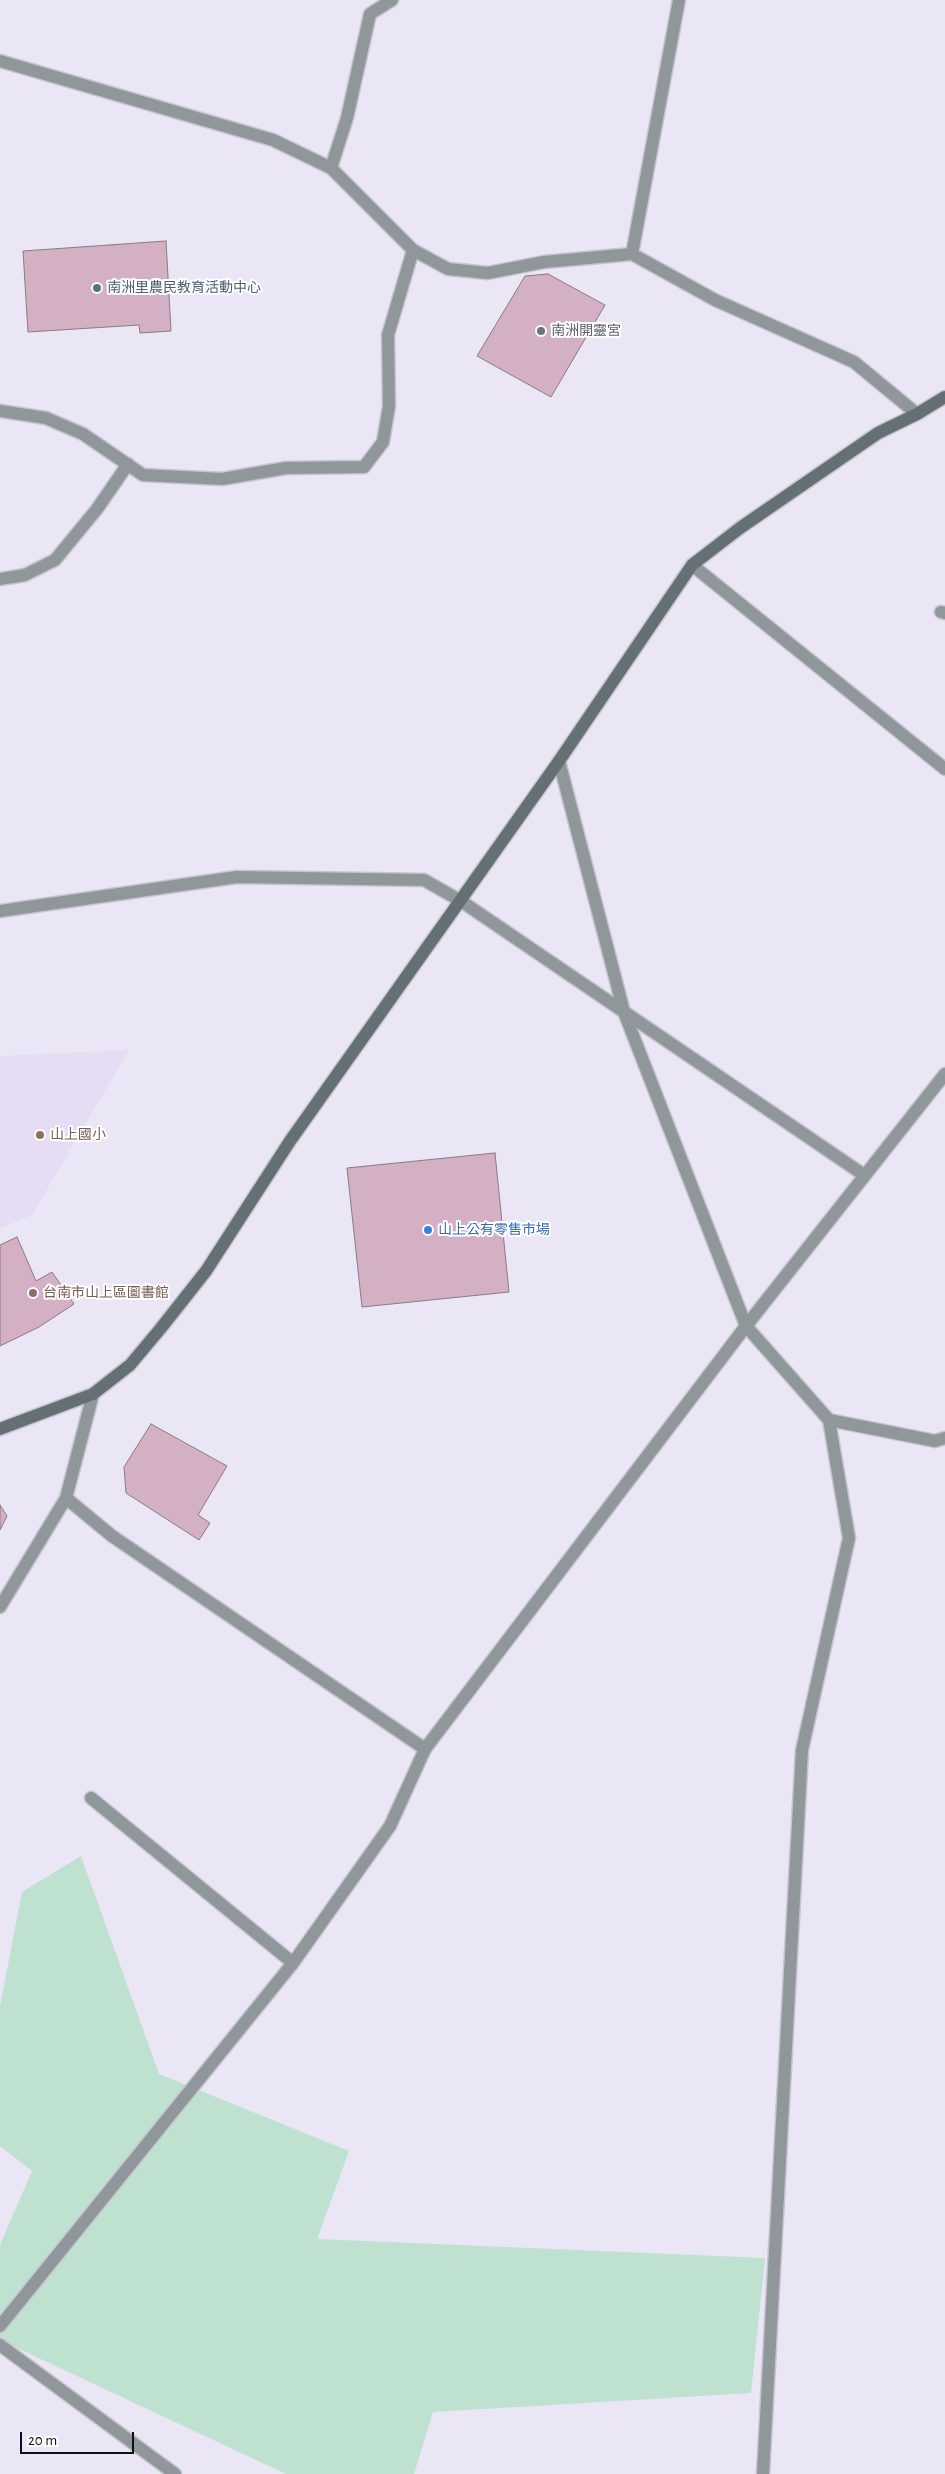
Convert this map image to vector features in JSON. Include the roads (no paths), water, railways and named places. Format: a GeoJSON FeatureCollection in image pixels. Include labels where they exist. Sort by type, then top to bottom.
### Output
{"type":"FeatureCollection","features":[{"type":"Feature","properties":{"kind":"main road"},"geometry":{"type":"LineString","coordinates":[[0,1429],[92,1394],[130,1365],[206,1271],[290,1140],[559,761],[692,565],[740,528],[878,433],[917,414],[945,396]]}},
{"type":"Feature","properties":{"kind":"street"},"geometry":{"type":"LineString","coordinates":[[331,168],[347,118],[370,14],[392,0]]}},
{"type":"Feature","properties":{"kind":"street"},"geometry":{"type":"LineString","coordinates":[[632,254],[679,0]]}},
{"type":"Feature","properties":{"kind":"street"},"geometry":{"type":"LineString","coordinates":[[0,61],[273,140],[331,168],[412,250],[448,268],[488,274],[544,262],[632,254],[715,300],[854,362],[917,414]]}},
{"type":"Feature","properties":{"kind":"street"},"geometry":{"type":"LineString","coordinates":[[0,411],[46,418],[83,434],[143,475],[222,478],[286,468],[364,467],[384,442],[389,406],[388,335],[412,250]]}},
{"type":"Feature","properties":{"kind":"street"},"geometry":{"type":"LineString","coordinates":[[0,580],[25,575],[55,560],[97,509],[128,464]]}},
{"type":"Feature","properties":{"kind":"street"},"geometry":{"type":"LineString","coordinates":[[692,565],[945,769]]}},
{"type":"Feature","properties":{"kind":"street"},"geometry":{"type":"LineString","coordinates":[[559,761],[624,1012],[746,1326],[829,1420],[849,1538],[802,1750],[764,2474]]}},
{"type":"Feature","properties":{"kind":"street"},"geometry":{"type":"LineString","coordinates":[[0,911],[237,877],[424,880],[461,901],[864,1174]]}},
{"type":"Feature","properties":{"kind":"street"},"geometry":{"type":"LineString","coordinates":[[0,2326],[293,1964],[390,1826],[425,1749],[746,1326],[864,1174],[945,1074]]}},
{"type":"Feature","properties":{"kind":"street"},"geometry":{"type":"LineString","coordinates":[[0,1607],[66,1498],[92,1394]]}},
{"type":"Feature","properties":{"kind":"street"},"geometry":{"type":"LineString","coordinates":[[829,1420],[935,1440],[945,1438]]}},
{"type":"Feature","properties":{"kind":"street"},"geometry":{"type":"LineString","coordinates":[[66,1498],[112,1536],[425,1749]]}},
{"type":"Feature","properties":{"kind":"street"},"geometry":{"type":"LineString","coordinates":[[91,1798],[293,1964]]}},
{"type":"Feature","properties":{"kind":"street"},"geometry":{"type":"LineString","coordinates":[[0,2345],[175,2474]]}},
{"type":"Feature","properties":{"kind":"place","name":"南洲里農民教育活動中心"},"geometry":{"type":"Point","coordinates":[97,288]}},
{"type":"Feature","properties":{"kind":"place","name":"南洲開靈宮"},"geometry":{"type":"Point","coordinates":[541,331]}},
{"type":"Feature","properties":{"kind":"place","name":"山上國小"},"geometry":{"type":"Point","coordinates":[40,1135]}},
{"type":"Feature","properties":{"kind":"place","name":"山上公有零售市場"},"geometry":{"type":"Point","coordinates":[428,1230]}},
{"type":"Feature","properties":{"kind":"place","name":"台南市山上區圖書館"},"geometry":{"type":"Point","coordinates":[33,1293]}}]}
